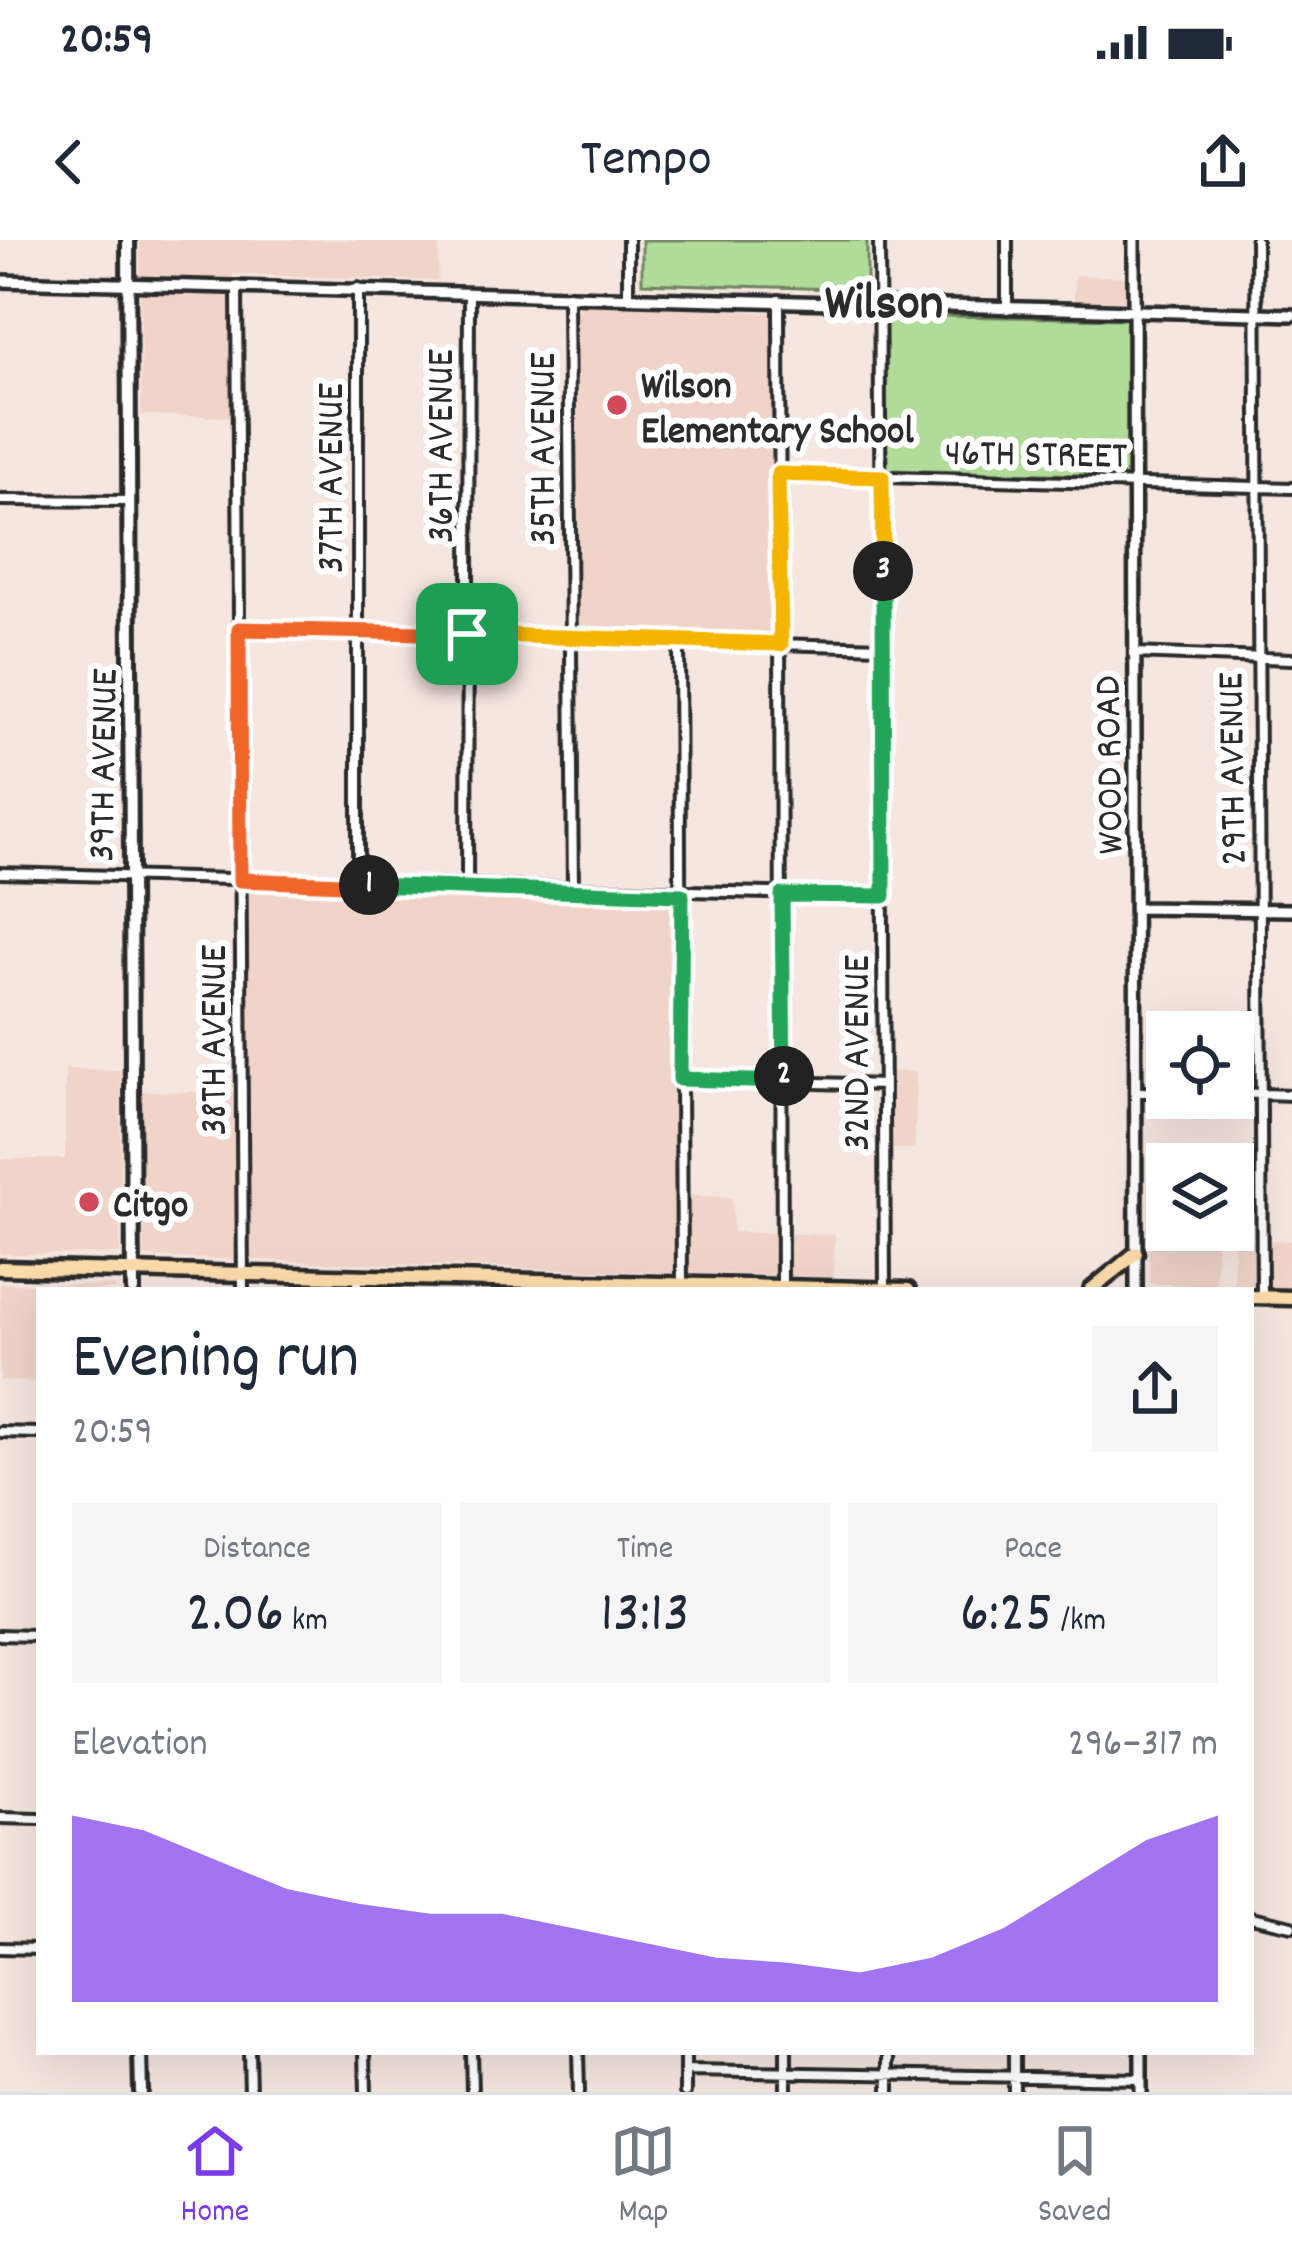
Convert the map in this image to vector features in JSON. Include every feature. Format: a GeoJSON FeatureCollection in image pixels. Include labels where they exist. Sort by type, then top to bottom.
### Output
{"type":"FeatureCollection","features":[{"type":"Feature","properties":{"kind":"main road","name":"39TH AVENUE"},"geometry":{"type":"LineString","coordinates":[[128,240],[133,1287]]}},
{"type":"Feature","properties":{"kind":"main road"},"geometry":{"type":"LineString","coordinates":[[1095,1287],[1136,1253]]}},
{"type":"Feature","properties":{"kind":"main road"},"geometry":{"type":"LineString","coordinates":[[0,1268],[243,1274],[358,1284],[682,1287]]}},
{"type":"Feature","properties":{"kind":"main road"},"geometry":{"type":"LineString","coordinates":[[1256,1297],[1292,1298]]}},
{"type":"Feature","properties":{"kind":"main road"},"geometry":{"type":"LineString","coordinates":[[140,2055],[141,2092]]}},
{"type":"Feature","properties":{"kind":"street"},"geometry":{"type":"LineString","coordinates":[[628,240],[628,296]]}},
{"type":"Feature","properties":{"kind":"street","name":"32ND AVENUE"},"geometry":{"type":"LineString","coordinates":[[879,240],[885,1287]]}},
{"type":"Feature","properties":{"kind":"street"},"geometry":{"type":"LineString","coordinates":[[1007,240],[1007,309]]}},
{"type":"Feature","properties":{"kind":"street","name":"WOOD ROAD"},"geometry":{"type":"LineString","coordinates":[[1134,240],[1136,1287]]}},
{"type":"Feature","properties":{"kind":"street","name":"29TH AVENUE"},"geometry":{"type":"LineString","coordinates":[[1256,240],[1261,1094],[1256,1297]]}},
{"type":"Feature","properties":{"kind":"street"},"geometry":{"type":"LineString","coordinates":[[0,280],[1292,316]]}},
{"type":"Feature","properties":{"kind":"street","name":"38TH AVENUE"},"geometry":{"type":"LineString","coordinates":[[237,286],[243,1287]]}},
{"type":"Feature","properties":{"kind":"street","name":"37TH AVENUE"},"geometry":{"type":"LineString","coordinates":[[358,288],[358,885]]}},
{"type":"Feature","properties":{"kind":"street","name":"36TH AVENUE"},"geometry":{"type":"LineString","coordinates":[[466,888],[469,291]]}},
{"type":"Feature","properties":{"kind":"street","name":"35TH AVENUE"},"geometry":{"type":"LineString","coordinates":[[568,295],[572,890]]}},
{"type":"Feature","properties":{"kind":"street"},"geometry":{"type":"LineString","coordinates":[[779,299],[782,1287]]}},
{"type":"Feature","properties":{"kind":"street","name":"46TH STREET"},"geometry":{"type":"LineString","coordinates":[[778,474],[1292,488]]}},
{"type":"Feature","properties":{"kind":"street"},"geometry":{"type":"LineString","coordinates":[[0,500],[130,501]]}},
{"type":"Feature","properties":{"kind":"street"},"geometry":{"type":"LineString","coordinates":[[239,629],[884,647]]}},
{"type":"Feature","properties":{"kind":"street"},"geometry":{"type":"LineString","coordinates":[[679,640],[682,1287]]}},
{"type":"Feature","properties":{"kind":"street"},"geometry":{"type":"LineString","coordinates":[[1135,652],[1292,659]]}},
{"type":"Feature","properties":{"kind":"street"},"geometry":{"type":"LineString","coordinates":[[0,873],[682,895],[884,896]]}},
{"type":"Feature","properties":{"kind":"street"},"geometry":{"type":"LineString","coordinates":[[1138,908],[1292,910]]}},
{"type":"Feature","properties":{"kind":"street"},"geometry":{"type":"LineString","coordinates":[[680,1079],[884,1085]]}},
{"type":"Feature","properties":{"kind":"street"},"geometry":{"type":"LineString","coordinates":[[1138,1092],[1146,1092]]}},
{"type":"Feature","properties":{"kind":"street"},"geometry":{"type":"LineString","coordinates":[[1254,1094],[1292,1094]]}},
{"type":"Feature","properties":{"kind":"street"},"geometry":{"type":"LineString","coordinates":[[0,1432],[36,1433]]}},
{"type":"Feature","properties":{"kind":"street"},"geometry":{"type":"LineString","coordinates":[[0,1635],[36,1636]]}},
{"type":"Feature","properties":{"kind":"street"},"geometry":{"type":"LineString","coordinates":[[0,1819],[36,1819]]}},
{"type":"Feature","properties":{"kind":"street"},"geometry":{"type":"LineString","coordinates":[[1254,1918],[1292,1926]]}},
{"type":"Feature","properties":{"kind":"street"},"geometry":{"type":"LineString","coordinates":[[0,1948],[36,1949]]}},
{"type":"Feature","properties":{"kind":"street"},"geometry":{"type":"LineString","coordinates":[[249,2055],[250,2092]]}},
{"type":"Feature","properties":{"kind":"street"},"geometry":{"type":"LineString","coordinates":[[365,2055],[365,2092]]}},
{"type":"Feature","properties":{"kind":"street"},"geometry":{"type":"LineString","coordinates":[[471,2055],[472,2092]]}},
{"type":"Feature","properties":{"kind":"street"},"geometry":{"type":"LineString","coordinates":[[578,2055],[579,2092]]}},
{"type":"Feature","properties":{"kind":"street"},"geometry":{"type":"LineString","coordinates":[[685,2055],[685,2092]]}},
{"type":"Feature","properties":{"kind":"street"},"geometry":{"type":"LineString","coordinates":[[786,2092],[787,2055]]}},
{"type":"Feature","properties":{"kind":"street"},"geometry":{"type":"LineString","coordinates":[[889,2055],[890,2092]]}},
{"type":"Feature","properties":{"kind":"street"},"geometry":{"type":"LineString","coordinates":[[1014,2055],[1015,2092]]}},
{"type":"Feature","properties":{"kind":"street"},"geometry":{"type":"LineString","coordinates":[[1141,2055],[1141,2092]]}},
{"type":"Feature","properties":{"kind":"street"},"geometry":{"type":"LineString","coordinates":[[685,2071],[1141,2079]]}},
{"type":"Feature","properties":{"kind":"shaded area"},"geometry":{"type":"Polygon","coordinates":[[[140,240],[439,240],[438,281],[233,274],[233,417],[141,415],[140,240]]]}},
{"type":"Feature","properties":{"kind":"shaded area"},"geometry":{"type":"Polygon","coordinates":[[[1074,275],[1126,277],[1125,300],[1074,303],[1074,275]]]}},
{"type":"Feature","properties":{"kind":"shaded area"},"geometry":{"type":"Polygon","coordinates":[[[582,303],[774,313],[773,635],[579,628],[577,313],[582,303]]]}},
{"type":"Feature","properties":{"kind":"shaded area"},"geometry":{"type":"Polygon","coordinates":[[[251,889],[671,901],[675,1195],[732,1197],[733,1232],[835,1235],[834,1277],[144,1257],[142,1091],[247,1093],[247,895],[251,889]]]}},
{"type":"Feature","properties":{"kind":"shaded area"},"geometry":{"type":"Polygon","coordinates":[[[65,1069],[121,1070],[120,1254],[0,1254],[0,1159],[65,1159],[65,1069]]]}},
{"type":"Feature","properties":{"kind":"shaded area"},"geometry":{"type":"Polygon","coordinates":[[[890,1071],[916,1072],[915,1149],[889,1149],[890,1071]]]}},
{"type":"Feature","properties":{"kind":"shaded area"},"geometry":{"type":"Polygon","coordinates":[[[1254,1240],[1292,1241],[1292,1289],[1234,1287],[1234,1251],[1254,1251],[1254,1240]]]}},
{"type":"Feature","properties":{"kind":"shaded area"},"geometry":{"type":"Polygon","coordinates":[[[1149,1251],[1216,1251],[1216,1287],[1150,1283],[1149,1251]]]}},
{"type":"Feature","properties":{"kind":"shaded area"},"geometry":{"type":"Polygon","coordinates":[[[0,1283],[115,1286],[36,1287],[36,1382],[0,1381],[0,1283]]]}},
{"type":"Feature","properties":{"kind":"green space"},"geometry":{"type":"Polygon","coordinates":[[[642,240],[867,240],[867,290],[642,283],[642,240]]]}},
{"type":"Feature","properties":{"kind":"green space"},"geometry":{"type":"Polygon","coordinates":[[[885,315],[1128,319],[1128,476],[884,470],[885,315]]]}},
{"type":"Feature","properties":{"kind":"place","name":"Wilson Elementary School"},"geometry":{"type":"Point","coordinates":[617,405]}},
{"type":"Feature","properties":{"kind":"place","name":"Citgo"},"geometry":{"type":"Point","coordinates":[89,1202]}},
{"type":"Feature","properties":{"kind":"district","name":"Wilson"},"geometry":{"type":"Point","coordinates":[884,299]}},
{"type":"Feature","properties":{"kind":"route"},"geometry":{"type":"LineString","coordinates":[[778,474],[882,477],[884,896],[782,895],[784,1082],[680,1079],[682,895],[240,880],[239,629],[467,634],[781,644],[778,474]]}}]}
